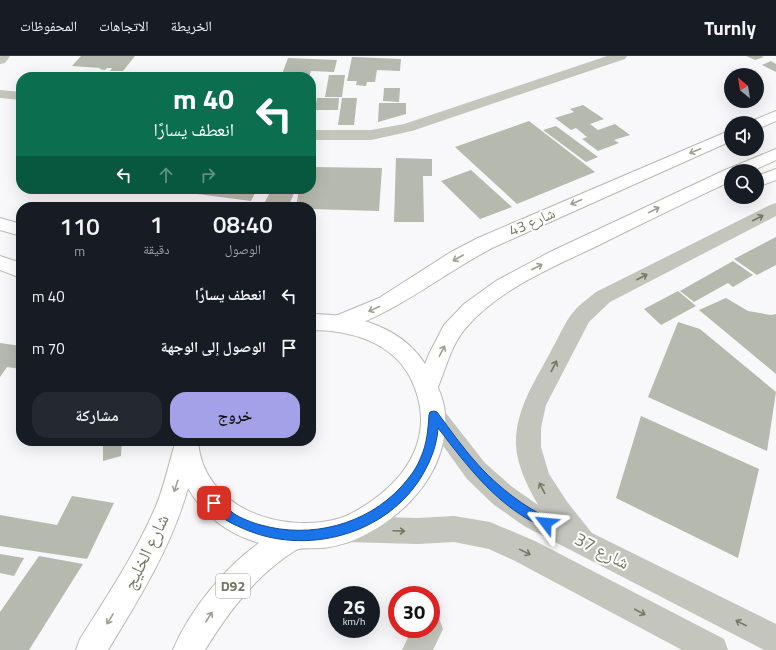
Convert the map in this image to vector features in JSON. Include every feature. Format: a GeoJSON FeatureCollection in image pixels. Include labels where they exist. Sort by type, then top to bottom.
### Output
{"type":"FeatureCollection","features":[{"type":"Feature","properties":{"kind":"main road"},"geometry":{"type":"LineString","coordinates":[[764,121],[776,116]]}},
{"type":"Feature","properties":{"kind":"main road","name":"شارع 43"},"geometry":{"type":"LineString","coordinates":[[340,323],[386,303],[458,257],[485,243],[724,138]]}},
{"type":"Feature","properties":{"kind":"main road"},"geometry":{"type":"LineString","coordinates":[[754,164],[776,154]]}},
{"type":"Feature","properties":{"kind":"main road"},"geometry":{"type":"LineString","coordinates":[[764,179],[776,174]]}},
{"type":"Feature","properties":{"kind":"main road"},"geometry":{"type":"LineString","coordinates":[[427,387],[436,362],[456,325],[499,288],[542,264],[724,177]]}},
{"type":"Feature","properties":{"kind":"main road"},"geometry":{"type":"LineString","coordinates":[[678,199],[724,192]]}},
{"type":"Feature","properties":{"kind":"main road"},"geometry":{"type":"LineString","coordinates":[[0,224],[16,229]]}},
{"type":"Feature","properties":{"kind":"main road"},"geometry":{"type":"LineString","coordinates":[[0,263],[16,269]]}},
{"type":"Feature","properties":{"kind":"main road"},"geometry":{"type":"LineString","coordinates":[[186,446],[190,465],[200,485],[214,503],[231,517],[260,531],[293,536],[320,535],[346,529],[372,517],[395,501],[413,481],[426,460],[432,437],[434,415],[432,401],[427,387],[411,360],[400,349],[372,332],[356,326],[340,323],[316,322]]}},
{"type":"Feature","properties":{"kind":"main road","name":"شارع الخليج"},"geometry":{"type":"LineString","coordinates":[[91,650],[129,589],[166,515],[177,483],[186,446]]}},
{"type":"Feature","properties":{"kind":"main road","name":"D92"},"geometry":{"type":"LineString","coordinates":[[188,650],[209,615],[230,588],[258,560],[293,536]]}},
{"type":"Feature","properties":{"kind":"street"},"geometry":{"type":"LineString","coordinates":[[0,60],[4,56]]}},
{"type":"Feature","properties":{"kind":"street"},"geometry":{"type":"LineString","coordinates":[[316,135],[371,135],[407,128],[620,56]]}},
{"type":"Feature","properties":{"kind":"street"},"geometry":{"type":"LineString","coordinates":[[0,94],[16,96]]}},
{"type":"Feature","properties":{"kind":"street"},"geometry":{"type":"LineString","coordinates":[[582,542],[547,498],[537,478],[530,457],[528,439],[529,422],[533,407],[574,327],[582,316],[603,297],[776,209]]}},
{"type":"Feature","properties":{"kind":"street","name":"شارع 37"},"geometry":{"type":"LineString","coordinates":[[434,415],[476,471],[502,495],[533,517],[776,640]]}},
{"type":"Feature","properties":{"kind":"street"},"geometry":{"type":"LineString","coordinates":[[346,529],[418,531],[454,529],[490,536],[524,551],[713,650]]}},
{"type":"Feature","properties":{"kind":"street"},"geometry":{"type":"LineString","coordinates":[[417,650],[423,638]]}},
{"type":"Feature","properties":{"kind":"building"},"geometry":{"type":"Polygon","coordinates":[[[81,56],[135,56],[123,71],[110,71],[112,68],[107,68],[105,70],[99,69],[101,68],[72,66],[81,56]]]}},
{"type":"Feature","properties":{"kind":"building"},"geometry":{"type":"Polygon","coordinates":[[[746,56],[761,56],[764,57],[755,60],[746,56]]]}},
{"type":"Feature","properties":{"kind":"building"},"geometry":{"type":"Polygon","coordinates":[[[352,57],[401,59],[400,71],[377,70],[375,82],[367,82],[366,86],[356,85],[357,81],[347,81],[352,57]]]}},
{"type":"Feature","properties":{"kind":"building"},"geometry":{"type":"Polygon","coordinates":[[[288,58],[337,60],[334,72],[283,72],[288,58]]]}},
{"type":"Feature","properties":{"kind":"building"},"geometry":{"type":"Polygon","coordinates":[[[771,61],[776,64],[776,72],[762,65],[771,61]]]}},
{"type":"Feature","properties":{"kind":"building"},"geometry":{"type":"Polygon","coordinates":[[[329,75],[345,75],[342,97],[325,97],[329,75]]]}},
{"type":"Feature","properties":{"kind":"building"},"geometry":{"type":"Polygon","coordinates":[[[384,88],[400,88],[399,102],[383,101],[384,88]]]}},
{"type":"Feature","properties":{"kind":"building"},"geometry":{"type":"Polygon","coordinates":[[[317,98],[339,98],[338,110],[316,110],[317,98]]]}},
{"type":"Feature","properties":{"kind":"building"},"geometry":{"type":"Polygon","coordinates":[[[342,98],[357,98],[354,125],[338,125],[342,98]]]}},
{"type":"Feature","properties":{"kind":"building"},"geometry":{"type":"Polygon","coordinates":[[[379,103],[406,103],[406,114],[378,122],[379,103]]]}},
{"type":"Feature","properties":{"kind":"building"},"geometry":{"type":"Polygon","coordinates":[[[583,105],[604,119],[590,124],[598,130],[615,124],[630,135],[614,140],[619,143],[598,151],[582,139],[587,137],[576,128],[571,130],[555,118],[574,112],[570,109],[583,105]]]}},
{"type":"Feature","properties":{"kind":"building"},"geometry":{"type":"Polygon","coordinates":[[[529,121],[595,172],[517,204],[455,147],[529,121]]]}},
{"type":"Feature","properties":{"kind":"building"},"geometry":{"type":"Polygon","coordinates":[[[556,126],[598,157],[586,162],[543,130],[556,126]]]}},
{"type":"Feature","properties":{"kind":"building"},"geometry":{"type":"Polygon","coordinates":[[[396,158],[432,159],[432,176],[423,176],[424,222],[394,222],[396,158]]]}},
{"type":"Feature","properties":{"kind":"building"},"geometry":{"type":"Polygon","coordinates":[[[316,167],[382,168],[379,211],[316,209],[316,202],[297,202],[298,194],[316,194],[316,167]]]}},
{"type":"Feature","properties":{"kind":"building"},"geometry":{"type":"Polygon","coordinates":[[[471,170],[512,207],[480,219],[441,181],[471,170]]]}},
{"type":"Feature","properties":{"kind":"building"},"geometry":{"type":"Polygon","coordinates":[[[197,194],[254,194],[251,201],[197,194]]]}},
{"type":"Feature","properties":{"kind":"building"},"geometry":{"type":"Polygon","coordinates":[[[269,194],[294,194],[290,202],[265,202],[269,194]]]}},
{"type":"Feature","properties":{"kind":"building"},"geometry":{"type":"Polygon","coordinates":[[[776,237],[776,265],[757,275],[734,259],[776,237]]]}},
{"type":"Feature","properties":{"kind":"building"},"geometry":{"type":"Polygon","coordinates":[[[733,261],[753,275],[733,287],[728,283],[694,302],[680,291],[733,261]]]}},
{"type":"Feature","properties":{"kind":"building"},"geometry":{"type":"Polygon","coordinates":[[[678,291],[696,306],[661,325],[644,309],[678,291]]]}},
{"type":"Feature","properties":{"kind":"building"},"geometry":{"type":"Polygon","coordinates":[[[726,298],[748,311],[771,315],[776,314],[776,374],[699,310],[726,298]]]}},
{"type":"Feature","properties":{"kind":"building"},"geometry":{"type":"Polygon","coordinates":[[[678,322],[700,329],[776,392],[767,451],[648,397],[678,322]]]}},
{"type":"Feature","properties":{"kind":"building"},"geometry":{"type":"Polygon","coordinates":[[[0,343],[16,345],[16,368],[7,367],[0,377],[0,343]]]}},
{"type":"Feature","properties":{"kind":"building"},"geometry":{"type":"Polygon","coordinates":[[[641,416],[759,469],[738,558],[616,498],[641,416]]]}},
{"type":"Feature","properties":{"kind":"building"},"geometry":{"type":"Polygon","coordinates":[[[103,446],[122,446],[121,456],[103,461],[103,446]]]}},
{"type":"Feature","properties":{"kind":"building"},"geometry":{"type":"Polygon","coordinates":[[[72,496],[114,503],[87,559],[0,546],[0,515],[57,525],[72,496]]]}},
{"type":"Feature","properties":{"kind":"building"},"geometry":{"type":"Polygon","coordinates":[[[0,554],[24,558],[14,576],[0,573],[0,554]]]}},
{"type":"Feature","properties":{"kind":"building"},"geometry":{"type":"Polygon","coordinates":[[[39,556],[83,564],[29,650],[0,650],[0,612],[39,556]]]}},
{"type":"Feature","properties":{"kind":"route"},"geometry":{"type":"LineString","coordinates":[[214,503],[231,517],[260,531],[293,536],[320,535],[346,529],[372,517],[395,501],[413,481],[426,460],[432,437],[434,415],[476,471],[502,495],[533,517],[546,523]]}}]}
